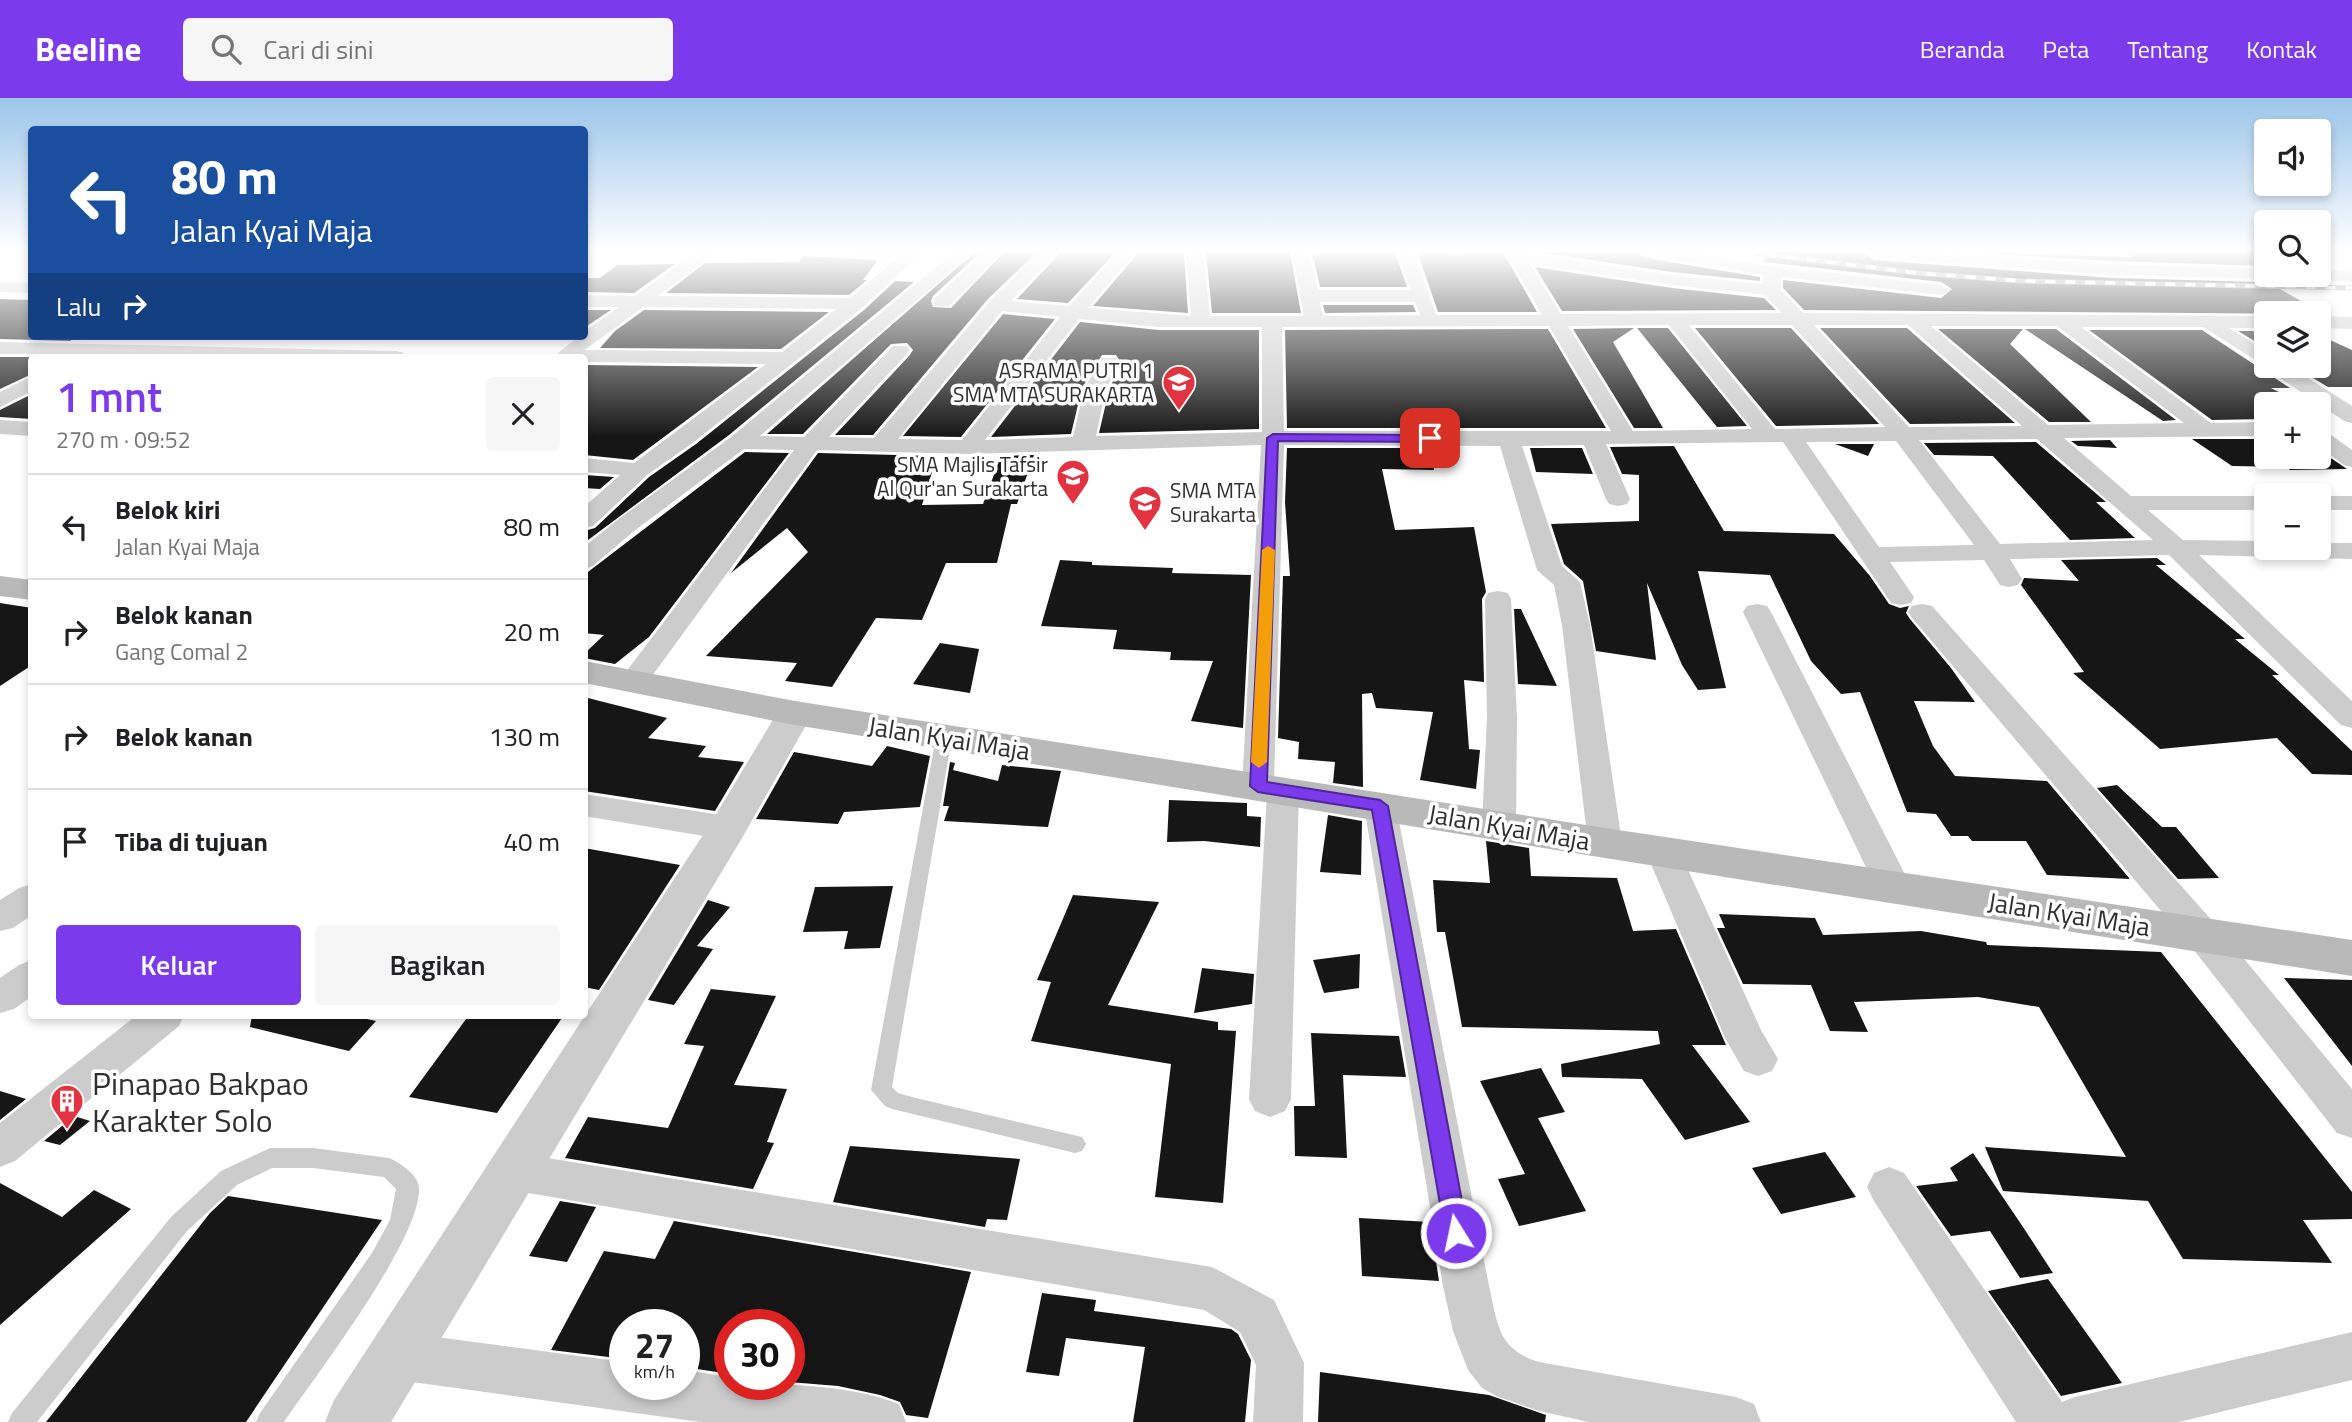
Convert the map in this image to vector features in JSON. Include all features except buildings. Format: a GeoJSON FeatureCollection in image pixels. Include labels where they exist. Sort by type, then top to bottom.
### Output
{"type":"FeatureCollection","features":[{"type":"Feature","properties":{"kind":"main road"},"geometry":{"type":"LineString","coordinates":[[0,586],[28,590]]}},
{"type":"Feature","properties":{"kind":"main road","name":"Jalan Kyai Maja"},"geometry":{"type":"LineString","coordinates":[[588,673],[795,713],[1605,843],[2352,958]]}},
{"type":"Feature","properties":{"kind":"street"},"geometry":{"type":"LineString","coordinates":[[588,339],[621,314]]}},
{"type":"Feature","properties":{"kind":"street"},"geometry":{"type":"LineString","coordinates":[[588,517],[639,470],[686,437],[842,314]]}},
{"type":"Feature","properties":{"kind":"street"},"geometry":{"type":"LineString","coordinates":[[588,558],[625,526],[739,442],[891,314]]}},
{"type":"Feature","properties":{"kind":"street"},"geometry":{"type":"LineString","coordinates":[[879,447],[990,314]]}},
{"type":"Feature","properties":{"kind":"street"},"geometry":{"type":"LineString","coordinates":[[968,447],[1074,314]]}},
{"type":"Feature","properties":{"kind":"street"},"geometry":{"type":"LineString","coordinates":[[1091,314],[1201,322],[1797,319],[2254,322]]}},
{"type":"Feature","properties":{"kind":"street"},"geometry":{"type":"LineString","coordinates":[[1200,314],[1201,322]]}},
{"type":"Feature","properties":{"kind":"street"},"geometry":{"type":"LineString","coordinates":[[1313,314],[1314,321]]}},
{"type":"Feature","properties":{"kind":"street"},"geometry":{"type":"LineString","coordinates":[[1428,314],[1431,322]]}},
{"type":"Feature","properties":{"kind":"street"},"geometry":{"type":"LineString","coordinates":[[1552,314],[1625,436]]}},
{"type":"Feature","properties":{"kind":"street"},"geometry":{"type":"LineString","coordinates":[[1794,314],[1903,434],[1992,551],[2009,579]]}},
{"type":"Feature","properties":{"kind":"street"},"geometry":{"type":"LineString","coordinates":[[1270,1099],[1272,320]]}},
{"type":"Feature","properties":{"kind":"street"},"geometry":{"type":"LineString","coordinates":[[1675,320],[1778,434],[1911,605],[2203,935],[2352,1121]]}},
{"type":"Feature","properties":{"kind":"street"},"geometry":{"type":"LineString","coordinates":[[1913,320],[2176,547],[2345,704]]}},
{"type":"Feature","properties":{"kind":"street"},"geometry":{"type":"LineString","coordinates":[[2063,321],[2205,429]]}},
{"type":"Feature","properties":{"kind":"street"},"geometry":{"type":"LineString","coordinates":[[2206,321],[2254,352]]}},
{"type":"Feature","properties":{"kind":"street"},"geometry":{"type":"LineString","coordinates":[[2331,322],[2352,323]]}},
{"type":"Feature","properties":{"kind":"street"},"geometry":{"type":"LineString","coordinates":[[0,348],[78,354],[102,340]]}},
{"type":"Feature","properties":{"kind":"street"},"geometry":{"type":"LineString","coordinates":[[333,354],[351,340]]}},
{"type":"Feature","properties":{"kind":"street"},"geometry":{"type":"LineString","coordinates":[[568,354],[586,340]]}},
{"type":"Feature","properties":{"kind":"street"},"geometry":{"type":"LineString","coordinates":[[634,681],[809,445],[900,350]]}},
{"type":"Feature","properties":{"kind":"street"},"geometry":{"type":"LineString","coordinates":[[588,356],[786,358]]}},
{"type":"Feature","properties":{"kind":"street"},"geometry":{"type":"LineString","coordinates":[[1083,444],[1095,389],[1109,362]]}},
{"type":"Feature","properties":{"kind":"street"},"geometry":{"type":"LineString","coordinates":[[2293,378],[2352,416]]}},
{"type":"Feature","properties":{"kind":"street"},"geometry":{"type":"LineString","coordinates":[[0,401],[28,384]]}},
{"type":"Feature","properties":{"kind":"street"},"geometry":{"type":"LineString","coordinates":[[0,427],[28,429]]}},
{"type":"Feature","properties":{"kind":"street"},"geometry":{"type":"LineString","coordinates":[[2331,428],[2352,428]]}},
{"type":"Feature","properties":{"kind":"street"},"geometry":{"type":"LineString","coordinates":[[739,442],[968,447],[1273,438],[1509,439],[2254,429]]}},
{"type":"Feature","properties":{"kind":"street"},"geometry":{"type":"LineString","coordinates":[[1592,437],[1618,499]]}},
{"type":"Feature","properties":{"kind":"street"},"geometry":{"type":"LineString","coordinates":[[1509,439],[1550,570],[1567,582],[1576,625],[1605,843]]}},
{"type":"Feature","properties":{"kind":"street"},"geometry":{"type":"LineString","coordinates":[[2331,445],[2352,460]]}},
{"type":"Feature","properties":{"kind":"street"},"geometry":{"type":"LineString","coordinates":[[588,465],[639,470]]}},
{"type":"Feature","properties":{"kind":"street"},"geometry":{"type":"LineString","coordinates":[[2124,503],[2254,503]]}},
{"type":"Feature","properties":{"kind":"street"},"geometry":{"type":"LineString","coordinates":[[2331,503],[2352,503]]}},
{"type":"Feature","properties":{"kind":"street"},"geometry":{"type":"LineString","coordinates":[[1871,555],[2176,547],[2352,551]]}},
{"type":"Feature","properties":{"kind":"street"},"geometry":{"type":"LineString","coordinates":[[1498,599],[1502,717],[1499,824]]}},
{"type":"Feature","properties":{"kind":"street"},"geometry":{"type":"LineString","coordinates":[[1757,612],[1893,886]]}},
{"type":"Feature","properties":{"kind":"street"},"geometry":{"type":"LineString","coordinates":[[356,1422],[728,828],[795,713]]}},
{"type":"Feature","properties":{"kind":"street"},"geometry":{"type":"LineString","coordinates":[[588,805],[728,828]]}},
{"type":"Feature","properties":{"kind":"street"},"geometry":{"type":"LineString","coordinates":[[1380,806],[1466,1286],[1476,1330],[1485,1351],[1499,1372],[1538,1386],[1736,1422]]}},
{"type":"Feature","properties":{"kind":"street"},"geometry":{"type":"LineString","coordinates":[[1662,850],[1745,1038],[1758,1059]]}},
{"type":"Feature","properties":{"kind":"street"},"geometry":{"type":"LineString","coordinates":[[0,918],[28,900]]}},
{"type":"Feature","properties":{"kind":"street"},"geometry":{"type":"LineString","coordinates":[[0,998],[28,978]]}},
{"type":"Feature","properties":{"kind":"street"},"geometry":{"type":"LineString","coordinates":[[0,1148],[160,1019]]}},
{"type":"Feature","properties":{"kind":"street"},"geometry":{"type":"LineString","coordinates":[[511,1171],[1212,1289],[1256,1316],[1280,1363],[1278,1422]]}},
{"type":"Feature","properties":{"kind":"street"},"geometry":{"type":"LineString","coordinates":[[1889,1187],[2046,1422]]}},
{"type":"Feature","properties":{"kind":"street"},"geometry":{"type":"LineString","coordinates":[[398,1356],[881,1422]]}},
{"type":"Feature","properties":{"kind":"street"},"geometry":{"type":"LineString","coordinates":[[2075,1422],[2352,1356]]}},
{"type":"Feature","properties":{"kind":"lane"},"geometry":{"type":"LineString","coordinates":[[944,737],[881,1090],[892,1100],[916,1107],[1075,1144]]}},
{"type":"Feature","properties":{"kind":"lane"},"geometry":{"type":"LineString","coordinates":[[21,1422],[179,1224],[229,1178],[270,1158],[313,1158],[389,1168],[408,1186],[401,1222],[380,1261],[269,1422]]}},
{"type":"Feature","properties":{"kind":"slow traffic"},"geometry":{"type":"LineString","coordinates":[[1259,762],[1268,550]]}},
{"type":"Feature","properties":{"kind":"place","name":"ASRAMA PUTRI 1 SMA MTA SURAKARTA"},"geometry":{"type":"Point","coordinates":[1179,412]}},
{"type":"Feature","properties":{"kind":"place","name":"SMA Majlis Tafsir Al Qur'an Surakarta"},"geometry":{"type":"Point","coordinates":[1073,506]}},
{"type":"Feature","properties":{"kind":"place","name":"SMA MTA Surakarta"},"geometry":{"type":"Point","coordinates":[1145,532]}},
{"type":"Feature","properties":{"kind":"place","name":"Pinapao Bakpao Karakter Solo"},"geometry":{"type":"Point","coordinates":[67,1131]}},
{"type":"Feature","properties":{"kind":"route"},"geometry":{"type":"LineString","coordinates":[[1430,438],[1273,438],[1258,786],[1380,806],[1456,1233]]}}]}
